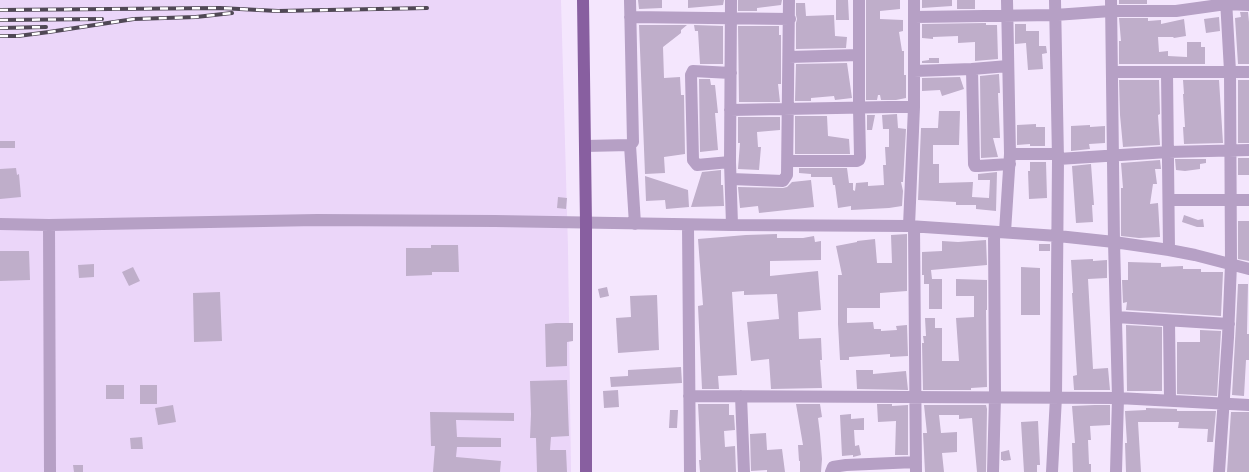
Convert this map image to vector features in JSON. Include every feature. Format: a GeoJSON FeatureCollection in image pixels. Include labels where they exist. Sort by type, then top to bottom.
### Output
{"type":"FeatureCollection","features":[{"type":"Feature","properties":{"kind":"main road"},"geometry":{"type":"LineString","coordinates":[[583,0],[588,146],[592,472]]}},
{"type":"Feature","properties":{"kind":"main road"},"geometry":{"type":"LineString","coordinates":[[588,146],[590,0]]}},
{"type":"Feature","properties":{"kind":"main road"},"geometry":{"type":"LineString","coordinates":[[586,472],[589,223]]}},
{"type":"Feature","properties":{"kind":"street"},"geometry":{"type":"LineString","coordinates":[[630,0],[633,142],[630,145],[635,224]]}},
{"type":"Feature","properties":{"kind":"street"},"geometry":{"type":"LineString","coordinates":[[731,0],[730,162],[732,225]]}},
{"type":"Feature","properties":{"kind":"street"},"geometry":{"type":"LineString","coordinates":[[731,179],[783,181],[788,175],[789,0]]}},
{"type":"Feature","properties":{"kind":"street"},"geometry":{"type":"LineString","coordinates":[[788,161],[859,160],[859,0]]}},
{"type":"Feature","properties":{"kind":"street"},"geometry":{"type":"LineString","coordinates":[[830,472],[833,467],[846,465],[916,467],[911,226],[914,107],[914,0]]}},
{"type":"Feature","properties":{"kind":"street"},"geometry":{"type":"LineString","coordinates":[[993,472],[1000,232],[1010,159],[1007,0]]}},
{"type":"Feature","properties":{"kind":"street"},"geometry":{"type":"LineString","coordinates":[[1053,469],[1056,398],[1058,236],[1055,0]]}},
{"type":"Feature","properties":{"kind":"street"},"geometry":{"type":"LineString","coordinates":[[914,17],[1054,15],[1111,6],[1176,11],[1226,2],[1249,5]]}},
{"type":"Feature","properties":{"kind":"street"},"geometry":{"type":"LineString","coordinates":[[1219,472],[1229,324],[1231,264],[1230,72],[1226,2]]}},
{"type":"Feature","properties":{"kind":"street"},"geometry":{"type":"LineString","coordinates":[[1111,6],[1114,242],[1118,398],[1116,472]]}},
{"type":"Feature","properties":{"kind":"street"},"geometry":{"type":"LineString","coordinates":[[630,17],[790,19]]}},
{"type":"Feature","properties":{"kind":"street"},"geometry":{"type":"LineString","coordinates":[[789,57],[859,55]]}},
{"type":"Feature","properties":{"kind":"street"},"geometry":{"type":"LineString","coordinates":[[914,71],[1008,66]]}},
{"type":"Feature","properties":{"kind":"street"},"geometry":{"type":"LineString","coordinates":[[972,69],[975,166],[1010,159],[1249,150]]}},
{"type":"Feature","properties":{"kind":"street"},"geometry":{"type":"LineString","coordinates":[[730,162],[698,165],[692,160],[691,75],[693,71],[731,73]]}},
{"type":"Feature","properties":{"kind":"street"},"geometry":{"type":"LineString","coordinates":[[1113,72],[1249,72]]}},
{"type":"Feature","properties":{"kind":"street"},"geometry":{"type":"LineString","coordinates":[[1167,72],[1169,250]]}},
{"type":"Feature","properties":{"kind":"street"},"geometry":{"type":"LineString","coordinates":[[730,110],[914,107]]}},
{"type":"Feature","properties":{"kind":"street"},"geometry":{"type":"LineString","coordinates":[[588,146],[630,145]]}},
{"type":"Feature","properties":{"kind":"street"},"geometry":{"type":"LineString","coordinates":[[1168,200],[1249,200]]}},
{"type":"Feature","properties":{"kind":"street"},"geometry":{"type":"LineString","coordinates":[[0,224],[49,225],[317,220],[911,226],[1058,236],[1114,242],[1169,250],[1249,269]]}},
{"type":"Feature","properties":{"kind":"street"},"geometry":{"type":"LineString","coordinates":[[688,224],[690,472]]}},
{"type":"Feature","properties":{"kind":"street"},"geometry":{"type":"LineString","coordinates":[[49,225],[50,472]]}},
{"type":"Feature","properties":{"kind":"street"},"geometry":{"type":"LineString","coordinates":[[1116,317],[1229,324]]}},
{"type":"Feature","properties":{"kind":"street"},"geometry":{"type":"LineString","coordinates":[[1169,320],[1170,400]]}},
{"type":"Feature","properties":{"kind":"street"},"geometry":{"type":"LineString","coordinates":[[690,396],[1118,398],[1249,405]]}},
{"type":"Feature","properties":{"kind":"street"},"geometry":{"type":"LineString","coordinates":[[741,396],[744,472]]}},
{"type":"Feature","properties":{"kind":"shaded area"},"geometry":{"type":"Polygon","coordinates":[[[0,0],[561,0],[568,248],[571,472],[0,472],[0,0]]]}},
{"type":"Feature","properties":{"kind":"building"},"geometry":{"type":"Polygon","coordinates":[[[638,0],[662,0],[662,8],[639,9],[638,0]]]}},
{"type":"Feature","properties":{"kind":"building"},"geometry":{"type":"Polygon","coordinates":[[[688,0],[724,0],[723,5],[688,8],[688,0]]]}},
{"type":"Feature","properties":{"kind":"building"},"geometry":{"type":"Polygon","coordinates":[[[738,0],[782,0],[781,5],[757,8],[757,11],[738,11],[738,0]]]}},
{"type":"Feature","properties":{"kind":"building"},"geometry":{"type":"Polygon","coordinates":[[[836,0],[848,0],[849,20],[836,20],[836,0]]]}},
{"type":"Feature","properties":{"kind":"building"},"geometry":{"type":"Polygon","coordinates":[[[866,0],[900,0],[900,9],[880,11],[880,19],[903,20],[903,31],[899,32],[902,51],[904,51],[906,98],[881,100],[880,95],[878,95],[877,100],[866,100],[866,0]]]}},
{"type":"Feature","properties":{"kind":"building"},"geometry":{"type":"Polygon","coordinates":[[[922,0],[952,0],[952,6],[922,8],[922,0]]]}},
{"type":"Feature","properties":{"kind":"building"},"geometry":{"type":"Polygon","coordinates":[[[957,0],[975,0],[975,9],[957,9],[957,0]]]}},
{"type":"Feature","properties":{"kind":"building"},"geometry":{"type":"Polygon","coordinates":[[[1119,0],[1147,0],[1147,4],[1119,4],[1119,0]]]}},
{"type":"Feature","properties":{"kind":"building"},"geometry":{"type":"Polygon","coordinates":[[[796,3],[805,3],[806,16],[834,15],[835,36],[847,37],[846,48],[796,49],[796,3]]]}},
{"type":"Feature","properties":{"kind":"building"},"geometry":{"type":"Polygon","coordinates":[[[1240,12],[1248,12],[1249,64],[1238,64],[1235,18],[1241,17],[1240,12]]]}},
{"type":"Feature","properties":{"kind":"building"},"geometry":{"type":"Polygon","coordinates":[[[1219,17],[1220,31],[1206,33],[1204,19],[1219,17]]]}},
{"type":"Feature","properties":{"kind":"building"},"geometry":{"type":"Polygon","coordinates":[[[1119,18],[1148,18],[1148,21],[1161,20],[1161,24],[1184,19],[1186,36],[1174,38],[1158,37],[1159,52],[1168,51],[1168,56],[1187,57],[1187,42],[1201,42],[1201,47],[1205,47],[1205,64],[1119,64],[1119,41],[1121,41],[1119,18]]]}},
{"type":"Feature","properties":{"kind":"building"},"geometry":{"type":"Polygon","coordinates":[[[986,23],[986,25],[997,25],[998,59],[975,61],[975,42],[958,43],[958,36],[933,37],[933,39],[922,38],[922,24],[986,23]]]}},
{"type":"Feature","properties":{"kind":"building"},"geometry":{"type":"Polygon","coordinates":[[[1015,24],[1026,24],[1026,31],[1039,31],[1039,46],[1046,46],[1047,53],[1042,54],[1043,69],[1028,70],[1026,43],[1015,44],[1015,24]]]}},
{"type":"Feature","properties":{"kind":"building"},"geometry":{"type":"Polygon","coordinates":[[[639,25],[687,25],[681,30],[681,33],[663,47],[664,78],[680,77],[681,95],[684,95],[685,154],[664,157],[665,173],[645,174],[639,25]]]}},
{"type":"Feature","properties":{"kind":"building"},"geometry":{"type":"Polygon","coordinates":[[[694,25],[723,26],[723,64],[700,64],[698,31],[695,31],[694,25]]]}},
{"type":"Feature","properties":{"kind":"building"},"geometry":{"type":"Polygon","coordinates":[[[738,26],[779,26],[779,35],[781,35],[781,84],[778,84],[780,102],[739,102],[738,26]]]}},
{"type":"Feature","properties":{"kind":"building"},"geometry":{"type":"Polygon","coordinates":[[[929,58],[939,58],[939,63],[922,63],[922,61],[929,60],[929,58]]]}},
{"type":"Feature","properties":{"kind":"building"},"geometry":{"type":"Polygon","coordinates":[[[847,63],[852,98],[835,100],[834,96],[811,98],[811,101],[795,101],[796,64],[847,63]]]}},
{"type":"Feature","properties":{"kind":"building"},"geometry":{"type":"Polygon","coordinates":[[[999,74],[1000,93],[998,93],[1000,138],[993,138],[998,157],[981,158],[980,76],[999,74]]]}},
{"type":"Feature","properties":{"kind":"building"},"geometry":{"type":"Polygon","coordinates":[[[960,77],[964,89],[942,96],[940,90],[922,91],[922,78],[960,77]]]}},
{"type":"Feature","properties":{"kind":"building"},"geometry":{"type":"Polygon","coordinates":[[[699,79],[710,79],[711,85],[715,85],[718,113],[715,113],[718,150],[700,152],[699,79]]]}},
{"type":"Feature","properties":{"kind":"building"},"geometry":{"type":"Polygon","coordinates":[[[1119,80],[1159,80],[1160,114],[1158,115],[1160,145],[1123,147],[1119,80]]]}},
{"type":"Feature","properties":{"kind":"building"},"geometry":{"type":"Polygon","coordinates":[[[1183,80],[1219,80],[1223,143],[1184,144],[1183,127],[1185,127],[1183,80]]]}},
{"type":"Feature","properties":{"kind":"building"},"geometry":{"type":"Polygon","coordinates":[[[1238,80],[1249,80],[1249,143],[1238,143],[1238,80]]]}},
{"type":"Feature","properties":{"kind":"building"},"geometry":{"type":"Polygon","coordinates":[[[939,111],[960,111],[959,145],[933,145],[933,164],[939,164],[939,183],[973,182],[972,197],[989,198],[990,180],[978,180],[978,174],[997,172],[996,211],[976,209],[976,205],[956,205],[956,202],[918,200],[921,128],[938,128],[939,111]]]}},
{"type":"Feature","properties":{"kind":"building"},"geometry":{"type":"Polygon","coordinates":[[[897,114],[898,128],[906,129],[903,182],[901,182],[903,191],[902,206],[851,210],[851,206],[838,208],[835,185],[833,185],[832,177],[811,177],[811,174],[799,173],[799,168],[847,168],[849,183],[853,183],[853,190],[855,191],[856,183],[868,182],[868,186],[884,185],[883,165],[886,165],[885,147],[889,147],[889,129],[883,129],[882,115],[897,114]]]}},
{"type":"Feature","properties":{"kind":"building"},"geometry":{"type":"Polygon","coordinates":[[[867,115],[875,115],[872,130],[867,130],[867,115]]]}},
{"type":"Feature","properties":{"kind":"building"},"geometry":{"type":"Polygon","coordinates":[[[795,116],[827,116],[828,136],[849,139],[850,154],[795,154],[795,116]]]}},
{"type":"Feature","properties":{"kind":"building"},"geometry":{"type":"Polygon","coordinates":[[[738,117],[780,117],[780,130],[757,132],[758,147],[761,147],[759,170],[738,169],[740,143],[738,143],[738,117]]]}},
{"type":"Feature","properties":{"kind":"building"},"geometry":{"type":"Polygon","coordinates":[[[1036,124],[1036,127],[1045,127],[1045,146],[1030,146],[1030,144],[1017,145],[1017,125],[1036,124]]]}},
{"type":"Feature","properties":{"kind":"building"},"geometry":{"type":"Polygon","coordinates":[[[1090,125],[1090,127],[1105,126],[1105,143],[1089,144],[1090,149],[1071,151],[1071,126],[1090,125]]]}},
{"type":"Feature","properties":{"kind":"building"},"geometry":{"type":"Polygon","coordinates":[[[0,141],[15,141],[15,148],[0,148],[0,141]]]}},
{"type":"Feature","properties":{"kind":"building"},"geometry":{"type":"Polygon","coordinates":[[[1238,158],[1249,158],[1249,175],[1238,175],[1238,158]]]}},
{"type":"Feature","properties":{"kind":"building"},"geometry":{"type":"Polygon","coordinates":[[[1175,159],[1206,159],[1206,163],[1200,164],[1200,169],[1185,171],[1176,170],[1175,159]]]}},
{"type":"Feature","properties":{"kind":"building"},"geometry":{"type":"Polygon","coordinates":[[[1160,160],[1161,169],[1155,169],[1157,184],[1153,184],[1150,204],[1158,203],[1160,237],[1139,238],[1121,236],[1121,188],[1123,188],[1121,163],[1160,160]]]}},
{"type":"Feature","properties":{"kind":"building"},"geometry":{"type":"Polygon","coordinates":[[[1030,162],[1046,162],[1047,198],[1029,199],[1028,171],[1030,171],[1030,162]]]}},
{"type":"Feature","properties":{"kind":"building"},"geometry":{"type":"Polygon","coordinates":[[[1091,164],[1094,205],[1092,205],[1093,222],[1076,223],[1072,166],[1091,164]]]}},
{"type":"Feature","properties":{"kind":"building"},"geometry":{"type":"Polygon","coordinates":[[[16,168],[17,175],[19,174],[21,197],[0,199],[0,169],[16,168]]]}},
{"type":"Feature","properties":{"kind":"building"},"geometry":{"type":"Polygon","coordinates":[[[721,170],[721,185],[723,185],[724,206],[691,207],[702,172],[721,170]]]}},
{"type":"Feature","properties":{"kind":"building"},"geometry":{"type":"Polygon","coordinates":[[[645,176],[688,190],[689,207],[666,209],[665,200],[646,201],[645,176]]]}},
{"type":"Feature","properties":{"kind":"building"},"geometry":{"type":"Polygon","coordinates":[[[811,180],[814,207],[759,213],[758,206],[740,208],[738,187],[783,188],[787,187],[792,182],[811,180]]]}},
{"type":"Feature","properties":{"kind":"building"},"geometry":{"type":"Polygon","coordinates":[[[558,197],[567,198],[566,209],[557,208],[558,197]]]}},
{"type":"Feature","properties":{"kind":"building"},"geometry":{"type":"Polygon","coordinates":[[[1184,215],[1198,220],[1203,219],[1204,227],[1197,227],[1182,222],[1184,215]]]}},
{"type":"Feature","properties":{"kind":"building"},"geometry":{"type":"Polygon","coordinates":[[[1238,221],[1249,221],[1249,261],[1238,259],[1238,221]]]}},
{"type":"Feature","properties":{"kind":"building"},"geometry":{"type":"Polygon","coordinates":[[[777,234],[777,238],[803,238],[814,236],[815,242],[821,241],[821,260],[770,261],[770,276],[818,271],[821,310],[798,312],[799,339],[821,338],[822,360],[820,360],[822,388],[771,389],[769,359],[751,361],[747,322],[779,319],[777,294],[744,295],[744,291],[732,292],[737,375],[718,376],[719,389],[702,389],[698,306],[703,305],[698,239],[777,234]]]}},
{"type":"Feature","properties":{"kind":"building"},"geometry":{"type":"Polygon","coordinates":[[[907,234],[907,291],[880,293],[880,308],[847,308],[847,323],[873,322],[874,329],[881,329],[881,331],[897,330],[896,326],[907,325],[908,356],[890,357],[890,354],[849,357],[849,360],[840,360],[838,275],[842,275],[836,246],[857,241],[875,239],[877,263],[892,263],[891,235],[907,234]]]}},
{"type":"Feature","properties":{"kind":"building"},"geometry":{"type":"Polygon","coordinates":[[[986,240],[987,265],[931,270],[932,279],[942,279],[942,309],[929,309],[929,284],[924,284],[924,275],[922,275],[922,252],[942,251],[942,241],[958,242],[986,240]]]}},
{"type":"Feature","properties":{"kind":"building"},"geometry":{"type":"Polygon","coordinates":[[[1039,244],[1050,244],[1050,251],[1039,251],[1039,244]]]}},
{"type":"Feature","properties":{"kind":"building"},"geometry":{"type":"Polygon","coordinates":[[[431,245],[458,245],[459,272],[432,272],[432,275],[406,276],[406,248],[431,248],[431,245]]]}},
{"type":"Feature","properties":{"kind":"building"},"geometry":{"type":"Polygon","coordinates":[[[0,251],[29,251],[30,280],[0,281],[0,251]]]}},
{"type":"Feature","properties":{"kind":"building"},"geometry":{"type":"Polygon","coordinates":[[[1093,259],[1093,261],[1107,260],[1107,278],[1088,279],[1093,369],[1108,368],[1110,390],[1074,390],[1073,376],[1077,375],[1071,260],[1093,259]]]}},
{"type":"Feature","properties":{"kind":"building"},"geometry":{"type":"Polygon","coordinates":[[[1128,262],[1161,263],[1161,267],[1183,266],[1183,269],[1201,269],[1201,272],[1223,272],[1221,316],[1126,310],[1127,302],[1123,303],[1122,280],[1128,280],[1128,262]]]}},
{"type":"Feature","properties":{"kind":"building"},"geometry":{"type":"Polygon","coordinates":[[[94,264],[94,277],[79,278],[78,265],[94,264]]]}},
{"type":"Feature","properties":{"kind":"building"},"geometry":{"type":"Polygon","coordinates":[[[133,267],[140,281],[129,286],[122,272],[133,267]]]}},
{"type":"Feature","properties":{"kind":"building"},"geometry":{"type":"Polygon","coordinates":[[[1021,267],[1040,268],[1040,315],[1021,315],[1021,267]]]}},
{"type":"Feature","properties":{"kind":"building"},"geometry":{"type":"Polygon","coordinates":[[[956,279],[987,280],[987,387],[971,388],[971,390],[923,390],[922,343],[924,343],[923,336],[926,336],[925,318],[935,318],[935,328],[942,328],[942,361],[959,361],[956,318],[974,317],[974,296],[956,296],[956,279]]]}},
{"type":"Feature","properties":{"kind":"building"},"geometry":{"type":"Polygon","coordinates":[[[1238,284],[1248,284],[1247,334],[1249,334],[1249,360],[1246,360],[1244,396],[1232,395],[1238,284]]]}},
{"type":"Feature","properties":{"kind":"building"},"geometry":{"type":"Polygon","coordinates":[[[607,287],[609,296],[600,298],[598,289],[607,287]]]}},
{"type":"Feature","properties":{"kind":"building"},"geometry":{"type":"Polygon","coordinates":[[[220,292],[222,341],[194,342],[193,293],[220,292]]]}},
{"type":"Feature","properties":{"kind":"building"},"geometry":{"type":"Polygon","coordinates":[[[657,295],[659,350],[618,353],[616,318],[631,317],[630,296],[657,295]]]}},
{"type":"Feature","properties":{"kind":"building"},"geometry":{"type":"Polygon","coordinates":[[[573,323],[573,341],[567,342],[567,366],[546,367],[545,324],[573,323]]]}},
{"type":"Feature","properties":{"kind":"building"},"geometry":{"type":"Polygon","coordinates":[[[1126,325],[1162,327],[1162,391],[1127,391],[1126,325]]]}},
{"type":"Feature","properties":{"kind":"building"},"geometry":{"type":"Polygon","coordinates":[[[1200,330],[1221,331],[1217,396],[1177,394],[1177,342],[1200,342],[1200,330]]]}},
{"type":"Feature","properties":{"kind":"building"},"geometry":{"type":"Polygon","coordinates":[[[681,367],[682,383],[611,387],[610,377],[628,376],[628,370],[681,367]]]}},
{"type":"Feature","properties":{"kind":"building"},"geometry":{"type":"Polygon","coordinates":[[[856,370],[873,370],[873,374],[906,371],[908,390],[857,389],[856,370]]]}},
{"type":"Feature","properties":{"kind":"building"},"geometry":{"type":"Polygon","coordinates":[[[567,380],[569,436],[551,437],[550,450],[566,450],[567,472],[537,472],[536,438],[530,438],[530,381],[567,380]]]}},
{"type":"Feature","properties":{"kind":"building"},"geometry":{"type":"Polygon","coordinates":[[[106,385],[124,385],[124,399],[106,399],[106,385]]]}},
{"type":"Feature","properties":{"kind":"building"},"geometry":{"type":"Polygon","coordinates":[[[140,385],[157,385],[157,404],[140,404],[140,385]]]}},
{"type":"Feature","properties":{"kind":"building"},"geometry":{"type":"Polygon","coordinates":[[[618,390],[619,407],[604,408],[603,391],[618,390]]]}},
{"type":"Feature","properties":{"kind":"building"},"geometry":{"type":"Polygon","coordinates":[[[698,404],[729,404],[729,415],[734,415],[735,430],[724,431],[725,447],[735,446],[736,472],[700,472],[699,460],[701,460],[698,404]]]}},
{"type":"Feature","properties":{"kind":"building"},"geometry":{"type":"Polygon","coordinates":[[[796,404],[820,404],[822,417],[818,418],[822,459],[821,472],[800,472],[798,445],[803,445],[796,404]]]}},
{"type":"Feature","properties":{"kind":"building"},"geometry":{"type":"Polygon","coordinates":[[[877,404],[892,404],[892,406],[908,405],[908,455],[895,455],[896,421],[878,422],[877,404]]]}},
{"type":"Feature","properties":{"kind":"building"},"geometry":{"type":"Polygon","coordinates":[[[173,405],[176,422],[158,425],[155,408],[173,405]]]}},
{"type":"Feature","properties":{"kind":"building"},"geometry":{"type":"Polygon","coordinates":[[[924,405],[986,405],[986,472],[977,472],[972,418],[959,419],[959,415],[939,415],[941,433],[957,432],[957,452],[942,453],[944,472],[925,472],[923,433],[927,433],[924,405]]]}},
{"type":"Feature","properties":{"kind":"building"},"geometry":{"type":"Polygon","coordinates":[[[1110,405],[1110,425],[1090,426],[1091,440],[1088,440],[1089,464],[1091,464],[1091,472],[1073,472],[1072,443],[1075,443],[1072,406],[1110,405]]]}},
{"type":"Feature","properties":{"kind":"building"},"geometry":{"type":"Polygon","coordinates":[[[1146,408],[1177,409],[1177,411],[1216,411],[1213,442],[1207,442],[1208,429],[1178,428],[1179,422],[1138,422],[1141,472],[1126,472],[1125,443],[1127,443],[1125,411],[1146,410],[1146,408]]]}},
{"type":"Feature","properties":{"kind":"building"},"geometry":{"type":"Polygon","coordinates":[[[670,410],[678,410],[677,428],[669,428],[670,410]]]}},
{"type":"Feature","properties":{"kind":"building"},"geometry":{"type":"Polygon","coordinates":[[[430,412],[514,413],[514,421],[456,420],[457,437],[501,438],[501,447],[457,447],[456,457],[501,461],[500,472],[433,472],[435,446],[431,446],[430,412]]]}},
{"type":"Feature","properties":{"kind":"building"},"geometry":{"type":"Polygon","coordinates":[[[1231,412],[1249,412],[1249,472],[1227,472],[1231,412]]]}},
{"type":"Feature","properties":{"kind":"building"},"geometry":{"type":"Polygon","coordinates":[[[851,414],[851,419],[864,418],[864,430],[854,430],[855,446],[859,445],[861,455],[853,457],[853,455],[842,456],[840,415],[851,414]]]}},
{"type":"Feature","properties":{"kind":"building"},"geometry":{"type":"Polygon","coordinates":[[[1038,421],[1040,465],[1037,465],[1037,472],[1024,472],[1021,422],[1038,421]]]}},
{"type":"Feature","properties":{"kind":"building"},"geometry":{"type":"Polygon","coordinates":[[[766,433],[767,450],[782,449],[785,472],[767,472],[767,470],[751,471],[750,434],[766,433]]]}},
{"type":"Feature","properties":{"kind":"building"},"geometry":{"type":"Polygon","coordinates":[[[142,437],[143,449],[131,449],[130,438],[142,437]]]}},
{"type":"Feature","properties":{"kind":"building"},"geometry":{"type":"Polygon","coordinates":[[[1009,450],[1011,460],[1001,460],[1001,452],[1009,450]]]}},
{"type":"Feature","properties":{"kind":"building"},"geometry":{"type":"Polygon","coordinates":[[[73,465],[83,465],[83,472],[74,472],[73,465]]]}},
{"type":"Feature","properties":{"kind":"railway"},"geometry":{"type":"LineString","coordinates":[[0,10],[220,8],[278,11],[427,8]]}},
{"type":"Feature","properties":{"kind":"railway"},"geometry":{"type":"LineString","coordinates":[[0,36],[18,36],[134,19],[196,17],[232,13]]}},
{"type":"Feature","properties":{"kind":"railway"},"geometry":{"type":"LineString","coordinates":[[0,20],[102,19]]}},
{"type":"Feature","properties":{"kind":"railway"},"geometry":{"type":"LineString","coordinates":[[0,28],[46,27]]}}]}
